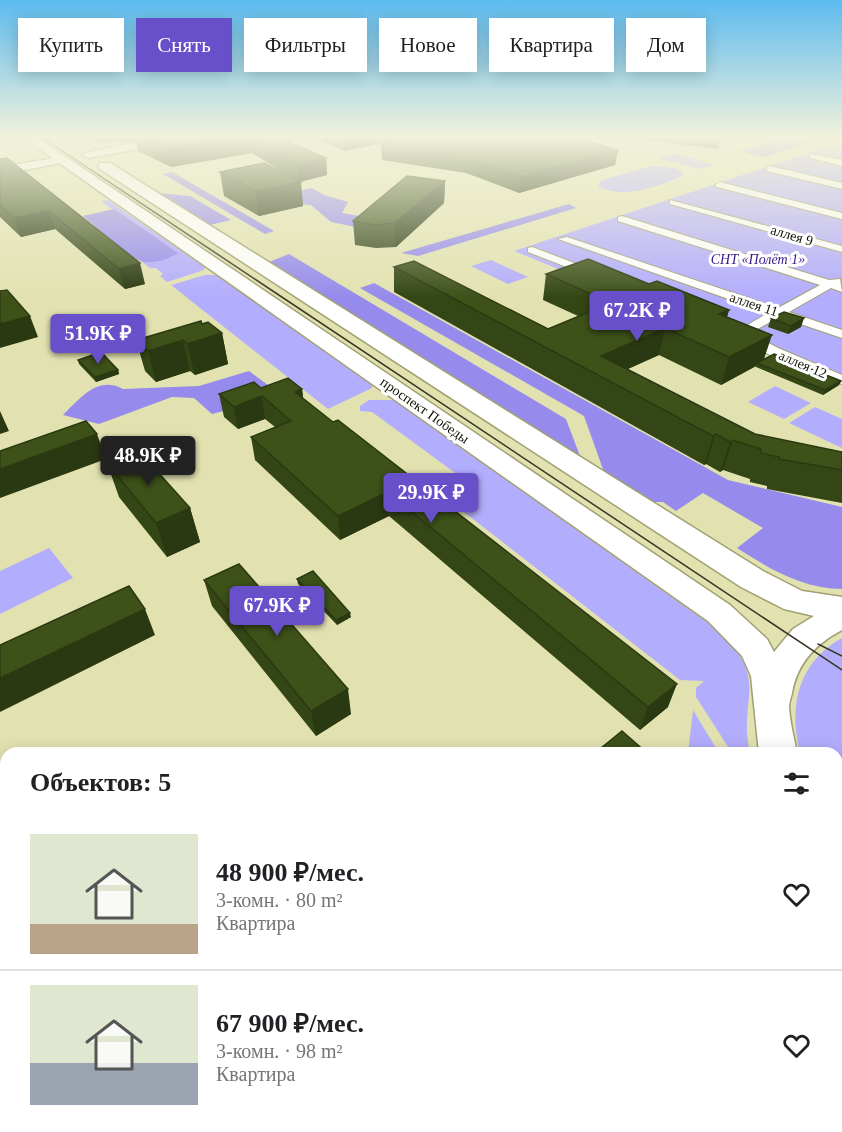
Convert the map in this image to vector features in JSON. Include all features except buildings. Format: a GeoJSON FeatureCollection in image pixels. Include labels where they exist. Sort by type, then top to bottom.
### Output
{"type":"FeatureCollection","features":[{"type":"Feature","properties":{"kind":"main road","name":"проспект Победы"},"geometry":{"type":"LineString","coordinates":[[125,191],[719,613],[755,648],[768,676],[777,747]]}},
{"type":"Feature","properties":{"kind":"main road","name":"проспект Победы"},"geometry":{"type":"LineString","coordinates":[[132,191],[752,579],[795,601],[842,609]]}},
{"type":"Feature","properties":{"kind":"main road"},"geometry":{"type":"LineString","coordinates":[[772,703],[782,667],[791,652],[806,636],[821,626],[842,617]]}},
{"type":"Feature","properties":{"kind":"street"},"geometry":{"type":"LineString","coordinates":[[743,191],[842,216]]}},
{"type":"Feature","properties":{"kind":"street","name":"аллея 9"},"geometry":{"type":"LineString","coordinates":[[673,202],[842,249]]}},
{"type":"Feature","properties":{"kind":"street"},"geometry":{"type":"LineString","coordinates":[[622,219],[836,286]]}},
{"type":"Feature","properties":{"kind":"street","name":"аллея 11"},"geometry":{"type":"LineString","coordinates":[[563,239],[842,334]]}},
{"type":"Feature","properties":{"kind":"street"},"geometry":{"type":"LineString","coordinates":[[532,250],[609,280]]}},
{"type":"Feature","properties":{"kind":"street"},"geometry":{"type":"LineString","coordinates":[[779,312],[836,286],[842,278]]}},
{"type":"Feature","properties":{"kind":"street","name":"аллея 12"},"geometry":{"type":"LineString","coordinates":[[779,312],[735,331],[773,351],[842,380]]}},
{"type":"Feature","properties":{"kind":"green space","name":"СНТ «Полёт 1»"},"geometry":{"type":"Polygon","coordinates":[[[695,191],[842,191],[842,384],[514,251],[695,191]]]}},
{"type":"Feature","properties":{"kind":"green space"},"geometry":{"type":"Polygon","coordinates":[[[108,200],[205,267],[204,270],[167,282],[156,268],[150,268],[99,229],[102,227],[96,222],[91,222],[83,216],[113,210],[101,201],[108,200]]]}},
{"type":"Feature","properties":{"kind":"green space"},"geometry":{"type":"Polygon","coordinates":[[[491,260],[528,277],[508,284],[471,266],[491,260]]]}},
{"type":"Feature","properties":{"kind":"green space"},"geometry":{"type":"Polygon","coordinates":[[[205,275],[216,275],[372,385],[372,388],[328,409],[171,285],[205,275]]]}},
{"type":"Feature","properties":{"kind":"green space"},"geometry":{"type":"Polygon","coordinates":[[[775,386],[811,403],[784,419],[748,402],[775,386]]]}},
{"type":"Feature","properties":{"kind":"green space"},"geometry":{"type":"Polygon","coordinates":[[[369,400],[394,400],[718,630],[744,663],[748,677],[747,734],[749,747],[728,747],[696,697],[696,688],[704,681],[680,680],[433,488],[458,475],[372,412],[360,411],[360,406],[369,400]]]}},
{"type":"Feature","properties":{"kind":"green space"},"geometry":{"type":"Polygon","coordinates":[[[815,407],[842,419],[842,448],[789,423],[815,407]]]}},
{"type":"Feature","properties":{"kind":"green space"},"geometry":{"type":"Polygon","coordinates":[[[49,548],[73,578],[0,614],[0,571],[49,548]]]}},
{"type":"Feature","properties":{"kind":"green space"},"geometry":{"type":"Polygon","coordinates":[[[842,638],[842,747],[799,747],[795,719],[800,687],[815,660],[842,638]]]}},
{"type":"Feature","properties":{"kind":"green space"},"geometry":{"type":"Polygon","coordinates":[[[693,710],[715,747],[689,747],[693,710]]]}},
{"type":"Feature","properties":{"kind":"shaded area"},"geometry":{"type":"Polygon","coordinates":[[[192,191],[205,191],[274,231],[265,234],[192,191]]]}},
{"type":"Feature","properties":{"kind":"shaded area"},"geometry":{"type":"Polygon","coordinates":[[[299,191],[317,191],[348,202],[342,213],[359,216],[361,222],[356,227],[331,222],[311,205],[297,204],[279,195],[299,191]]]}},
{"type":"Feature","properties":{"kind":"shaded area"},"geometry":{"type":"Polygon","coordinates":[[[158,193],[190,196],[231,220],[210,225],[158,193]]]}},
{"type":"Feature","properties":{"kind":"shaded area"},"geometry":{"type":"Polygon","coordinates":[[[569,204],[576,208],[418,256],[401,253],[569,204]]]}},
{"type":"Feature","properties":{"kind":"shaded area"},"geometry":{"type":"Polygon","coordinates":[[[114,209],[178,253],[161,261],[141,261],[121,248],[83,216],[114,209]]]}},
{"type":"Feature","properties":{"kind":"shaded area"},"geometry":{"type":"Polygon","coordinates":[[[289,254],[566,419],[580,456],[269,262],[289,254]]]}},
{"type":"Feature","properties":{"kind":"shaded area"},"geometry":{"type":"Polygon","coordinates":[[[374,283],[728,480],[842,507],[842,589],[813,585],[786,576],[737,548],[763,528],[703,493],[676,511],[663,502],[651,502],[604,472],[584,416],[360,288],[374,283]]]}},
{"type":"Feature","properties":{"kind":"shaded area"},"geometry":{"type":"Polygon","coordinates":[[[249,371],[283,396],[212,414],[194,398],[172,397],[99,424],[63,415],[90,390],[105,385],[114,385],[123,389],[199,386],[249,371]]]}},
{"type":"Feature","properties":{"kind":"tram line"},"geometry":{"type":"LineString","coordinates":[[122,191],[842,670]]}},
{"type":"Feature","properties":{"kind":"tram line"},"geometry":{"type":"LineString","coordinates":[[818,644],[842,656]]}}]}
